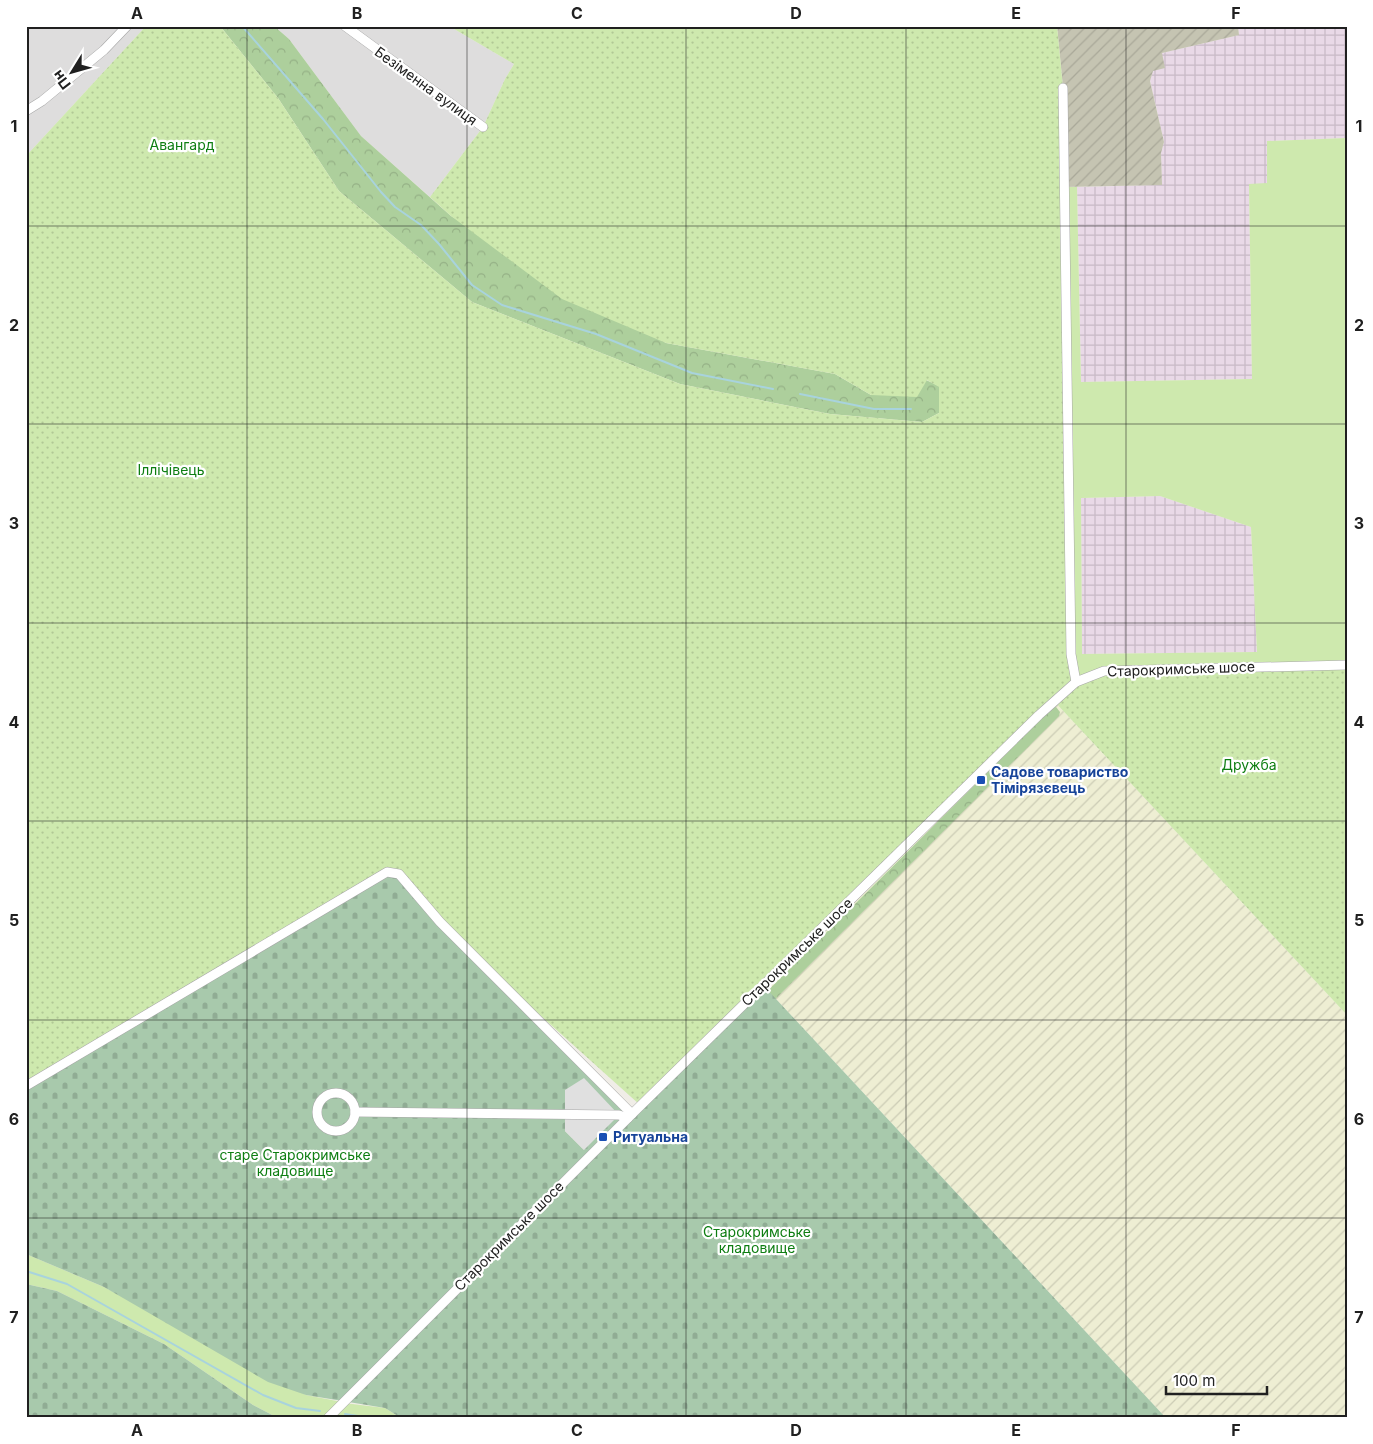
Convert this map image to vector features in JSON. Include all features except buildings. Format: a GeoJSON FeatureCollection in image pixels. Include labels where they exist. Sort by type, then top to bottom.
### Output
{"type":"FeatureCollection","features":[{"type":"Feature","properties":{"kind":"street"},"geometry":{"type":"LineString","coordinates":[[26,111],[42,101],[104,50],[127,26]]}},
{"type":"Feature","properties":{"kind":"street","name":"Безіменна вулиця"},"geometry":{"type":"LineString","coordinates":[[345,26],[483,127]]}},
{"type":"Feature","properties":{"kind":"street"},"geometry":{"type":"LineString","coordinates":[[1063,88],[1071,654],[1076,682]]}},
{"type":"Feature","properties":{"kind":"street","name":"Старокримське шосе"},"geometry":{"type":"LineString","coordinates":[[328,1418],[630,1116],[1039,715],[1076,682],[1104,671],[1347,665]]}},
{"type":"Feature","properties":{"kind":"street"},"geometry":{"type":"LineString","coordinates":[[26,1086],[387,872],[399,874],[440,922],[630,1116]]}},
{"type":"Feature","properties":{"kind":"street"},"geometry":{"type":"LineString","coordinates":[[338,1092],[351,1100],[355,1112],[349,1126],[334,1131],[321,1124],[317,1110],[324,1096],[338,1092]]}},
{"type":"Feature","properties":{"kind":"street"},"geometry":{"type":"LineString","coordinates":[[355,1112],[630,1116]]}},
{"type":"Feature","properties":{"kind":"shaded area"},"geometry":{"type":"Polygon","coordinates":[[[26,26],[146,26],[26,156],[26,26]]]}},
{"type":"Feature","properties":{"kind":"shaded area"},"geometry":{"type":"Polygon","coordinates":[[[274,26],[449,26],[514,64],[483,127],[430,197],[361,136],[289,39],[274,26]]]}},
{"type":"Feature","properties":{"kind":"shaded area"},"geometry":{"type":"Polygon","coordinates":[[[1057,26],[1238,26],[1239,35],[1162,53],[1165,68],[1153,71],[1150,81],[1164,142],[1161,153],[1162,185],[1064,187],[1063,88],[1057,26]]]}},
{"type":"Feature","properties":{"kind":"shaded area"},"geometry":{"type":"Polygon","coordinates":[[[1238,26],[1347,26],[1347,138],[1267,141],[1267,184],[1249,184],[1252,379],[1081,382],[1077,187],[1162,185],[1161,153],[1164,142],[1150,80],[1153,71],[1162,53],[1239,35],[1238,26]]]}},
{"type":"Feature","properties":{"kind":"shaded area"},"geometry":{"type":"Polygon","coordinates":[[[1160,496],[1251,527],[1257,652],[1082,654],[1081,498],[1160,496]]]}},
{"type":"Feature","properties":{"kind":"shaded area"},"geometry":{"type":"Polygon","coordinates":[[[1054,701],[1347,1015],[1347,1418],[1166,1418],[763,985],[1054,701]]]}},
{"type":"Feature","properties":{"kind":"shaded area"},"geometry":{"type":"Polygon","coordinates":[[[584,1078],[619,1115],[584,1150],[565,1131],[565,1090],[584,1078]]]}},
{"type":"Feature","properties":{"kind":"green space"},"geometry":{"type":"Polygon","coordinates":[[[146,26],[220,26],[278,98],[339,191],[472,302],[680,384],[830,414],[922,422],[939,413],[939,387],[927,380],[917,397],[871,395],[835,374],[666,343],[562,299],[451,216],[430,197],[483,127],[514,64],[449,26],[1057,26],[1063,88],[1076,681],[1087,676],[1347,665],[1347,1015],[1054,701],[640,1105],[502,981],[399,874],[387,872],[26,1086],[26,156],[146,26]]]}},
{"type":"Feature","properties":{"kind":"green space"},"geometry":{"type":"Polygon","coordinates":[[[220,26],[274,26],[289,39],[361,136],[451,216],[666,343],[835,374],[871,395],[926,380],[939,386],[939,413],[922,422],[830,414],[680,384],[472,302],[339,191],[278,98],[220,26]]]}},
{"type":"Feature","properties":{"kind":"green space"},"geometry":{"type":"Polygon","coordinates":[[[1347,138],[1347,665],[1076,682],[1071,654],[1064,187],[1077,187],[1081,382],[1252,379],[1249,184],[1267,183],[1267,141],[1347,138]],[[1160,496],[1081,498],[1082,654],[1257,652],[1251,527],[1160,496]]]}},
{"type":"Feature","properties":{"kind":"green space"},"geometry":{"type":"Polygon","coordinates":[[[1056,707],[1060,712],[1059,716],[645,1129],[636,1122],[1052,708],[1056,707]]]}},
{"type":"Feature","properties":{"kind":"green space"},"geometry":{"type":"Polygon","coordinates":[[[382,874],[399,874],[632,1114],[763,985],[1166,1418],[401,1418],[385,1408],[306,1395],[268,1382],[104,1287],[26,1254],[26,1086],[382,874]],[[565,1090],[565,1131],[584,1150],[565,1090]]]}},
{"type":"Feature","properties":{"kind":"green space"},"geometry":{"type":"Polygon","coordinates":[[[26,1254],[104,1287],[306,1395],[342,1402],[327,1418],[278,1418],[253,1405],[164,1344],[57,1291],[26,1284],[26,1254]]]}},
{"type":"Feature","properties":{"kind":"green space"},"geometry":{"type":"Polygon","coordinates":[[[26,1284],[57,1291],[164,1344],[253,1405],[278,1418],[26,1418],[26,1284]]]}},
{"type":"Feature","properties":{"kind":"green space"},"geometry":{"type":"Polygon","coordinates":[[[344,1403],[385,1408],[401,1418],[329,1418],[344,1403]]]}},
{"type":"Feature","properties":{"kind":"waterway"},"geometry":{"type":"LineString","coordinates":[[242,26],[323,119],[381,192],[395,207],[421,225],[472,285],[502,305],[596,334],[692,373],[773,389]]}},
{"type":"Feature","properties":{"kind":"waterway"},"geometry":{"type":"LineString","coordinates":[[800,394],[874,409],[911,409]]}},
{"type":"Feature","properties":{"kind":"waterway"},"geometry":{"type":"LineString","coordinates":[[26,1271],[67,1284],[263,1395],[296,1408],[320,1411]]}},
{"type":"Feature","properties":{"kind":"waterway"},"geometry":{"type":"LineString","coordinates":[[345,1414],[371,1418]]}},
{"type":"Feature","properties":{"kind":"place","name":"Садове товариство Тімірязєвець"},"geometry":{"type":"Point","coordinates":[981,780]}},
{"type":"Feature","properties":{"kind":"place","name":"Ритуальна"},"geometry":{"type":"Point","coordinates":[603,1137]}},
{"type":"Feature","properties":{"kind":"park label","name":"Авангард"},"geometry":{"type":"Point","coordinates":[182,145]}},
{"type":"Feature","properties":{"kind":"park label","name":"Іллічівець"},"geometry":{"type":"Point","coordinates":[171,470]}},
{"type":"Feature","properties":{"kind":"park label","name":"Дружба"},"geometry":{"type":"Point","coordinates":[1249,765]}},
{"type":"Feature","properties":{"kind":"park label","name":"старе Старокримське кладовище"},"geometry":{"type":"Point","coordinates":[295,1164]}},
{"type":"Feature","properties":{"kind":"park label","name":"Старокримське кладовище"},"geometry":{"type":"Point","coordinates":[757,1240]}}]}
